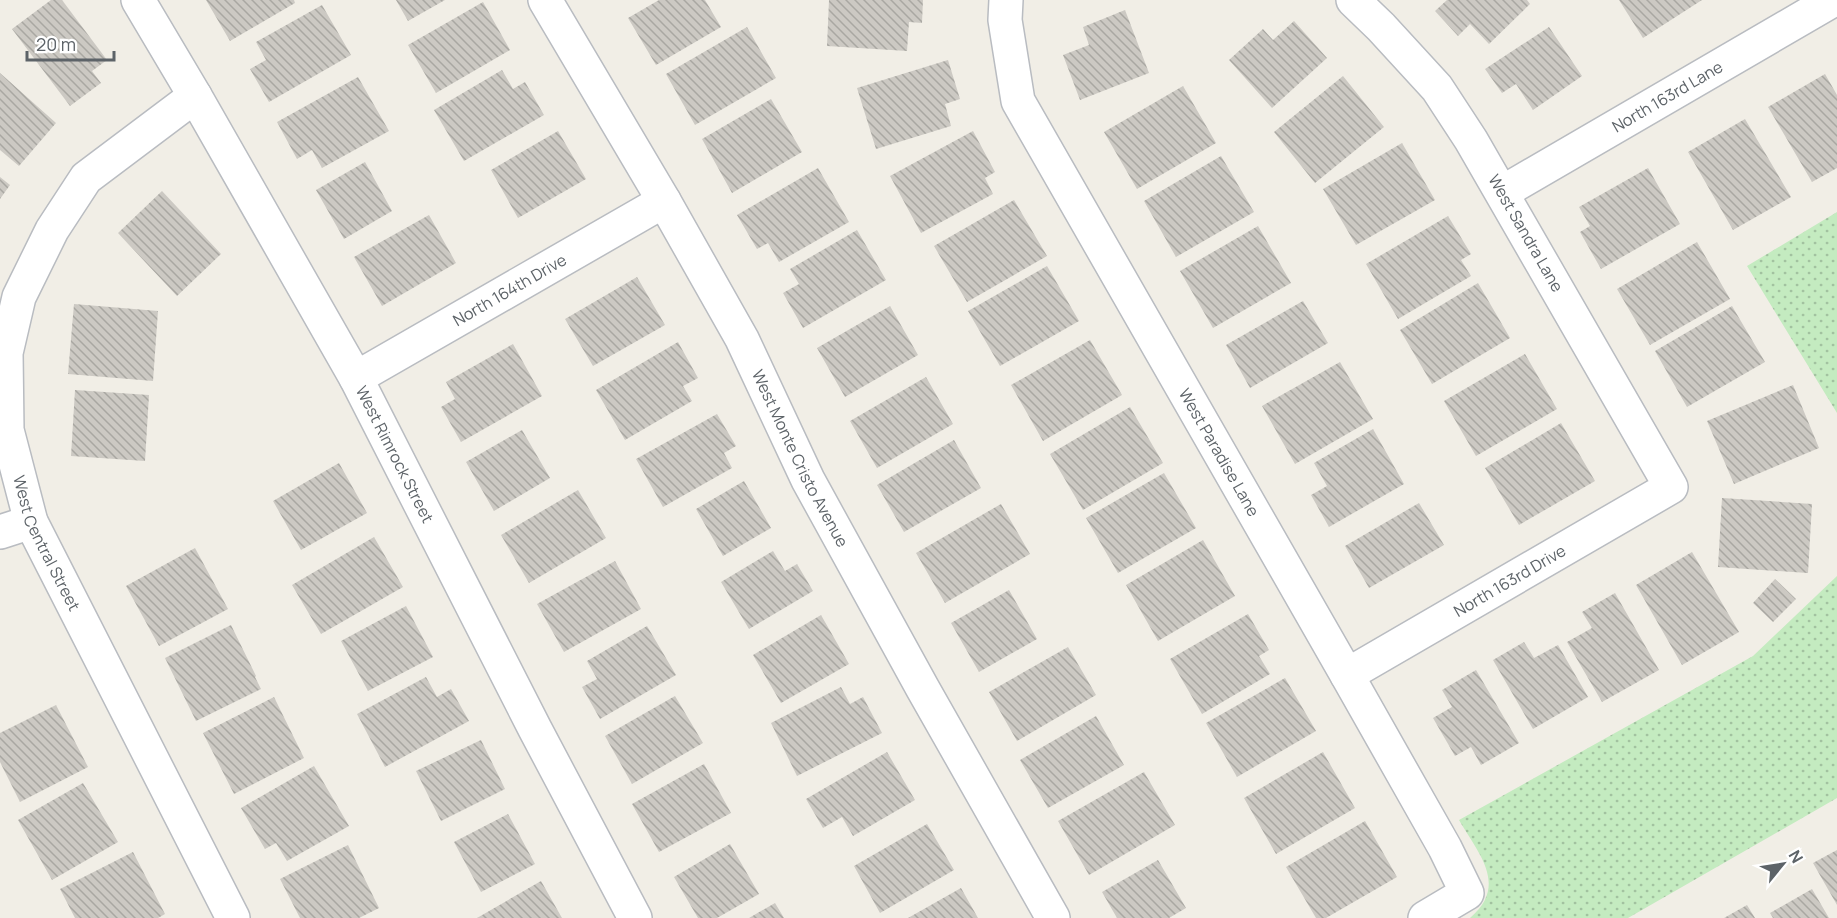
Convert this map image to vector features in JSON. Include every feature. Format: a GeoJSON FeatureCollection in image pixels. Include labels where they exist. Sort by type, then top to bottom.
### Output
{"type":"FeatureCollection","features":[{"type":"Feature","properties":{"kind":"street","name":"West Rimrock Street"},"geometry":{"type":"LineString","coordinates":[[138,0],[356,378],[535,729],[635,918]]}},
{"type":"Feature","properties":{"kind":"street","name":"West Monte Cristo Avenue"},"geometry":{"type":"LineString","coordinates":[[545,0],[664,201],[742,339],[808,480],[1053,918]]}},
{"type":"Feature","properties":{"kind":"street","name":"West Paradise Lane"},"geometry":{"type":"LineString","coordinates":[[1006,0],[1005,20],[1018,101],[1347,675],[1445,848],[1467,893],[1425,918]]}},
{"type":"Feature","properties":{"kind":"street","name":"West Sandra Lane"},"geometry":{"type":"LineString","coordinates":[[1353,0],[1437,88],[1472,140],[1671,487]]}},
{"type":"Feature","properties":{"kind":"street","name":"North 163rd Lane"},"geometry":{"type":"LineString","coordinates":[[1503,192],[1795,9],[1833,0]]}},
{"type":"Feature","properties":{"kind":"street","name":"West Central Street"},"geometry":{"type":"LineString","coordinates":[[195,96],[86,178],[52,230],[19,297],[6,353],[7,430],[31,522],[233,918]]}},
{"type":"Feature","properties":{"kind":"street","name":"North 164th Drive"},"geometry":{"type":"LineString","coordinates":[[356,378],[664,201]]}},
{"type":"Feature","properties":{"kind":"street","name":"North 163rd Drive"},"geometry":{"type":"LineString","coordinates":[[1347,675],[1671,487]]}},
{"type":"Feature","properties":{"kind":"street"},"geometry":{"type":"LineString","coordinates":[[0,531],[31,522]]}},
{"type":"Feature","properties":{"kind":"green space"},"geometry":{"type":"Polygon","coordinates":[[[1837,212],[1837,413],[1747,266],[1837,212]]]}},
{"type":"Feature","properties":{"kind":"green space"},"geometry":{"type":"Polygon","coordinates":[[[1837,576],[1837,798],[1628,918],[1470,918],[1482,906],[1489,881],[1481,857],[1459,820],[1753,656],[1837,576]]]}},
{"type":"Feature","properties":{"kind":"building"},"geometry":{"type":"Polygon","coordinates":[[[51,0],[62,0],[107,60],[92,71],[101,83],[70,106],[12,29],[51,0]]]}},
{"type":"Feature","properties":{"kind":"building"},"geometry":{"type":"Polygon","coordinates":[[[206,0],[294,0],[295,3],[230,41],[206,0]]]}},
{"type":"Feature","properties":{"kind":"building"},"geometry":{"type":"Polygon","coordinates":[[[396,0],[445,0],[408,21],[396,0]]]}},
{"type":"Feature","properties":{"kind":"building"},"geometry":{"type":"Polygon","coordinates":[[[659,0],[705,0],[721,27],[656,65],[628,18],[659,0]]]}},
{"type":"Feature","properties":{"kind":"building"},"geometry":{"type":"Polygon","coordinates":[[[829,0],[923,0],[922,23],[909,22],[907,51],[827,46],[829,0]]]}},
{"type":"Feature","properties":{"kind":"building"},"geometry":{"type":"Polygon","coordinates":[[[1447,0],[1527,0],[1530,4],[1489,44],[1470,24],[1458,36],[1435,11],[1447,0]]]}},
{"type":"Feature","properties":{"kind":"building"},"geometry":{"type":"Polygon","coordinates":[[[1619,0],[1702,0],[1643,38],[1619,0]]]}},
{"type":"Feature","properties":{"kind":"building"},"geometry":{"type":"Polygon","coordinates":[[[483,2],[510,50],[436,93],[408,45],[483,2]]]}},
{"type":"Feature","properties":{"kind":"building"},"geometry":{"type":"Polygon","coordinates":[[[322,5],[351,55],[269,102],[250,69],[266,60],[256,42],[322,5]]]}},
{"type":"Feature","properties":{"kind":"building"},"geometry":{"type":"Polygon","coordinates":[[[1125,10],[1149,73],[1080,100],[1063,55],[1089,45],[1083,27],[1125,10]]]}},
{"type":"Feature","properties":{"kind":"building"},"geometry":{"type":"Polygon","coordinates":[[[1294,21],[1327,58],[1272,108],[1229,60],[1263,29],[1273,40],[1294,21]]]}},
{"type":"Feature","properties":{"kind":"building"},"geometry":{"type":"Polygon","coordinates":[[[747,27],[776,78],[695,125],[666,74],[747,27]]]}},
{"type":"Feature","properties":{"kind":"building"},"geometry":{"type":"Polygon","coordinates":[[[1549,27],[1582,76],[1533,110],[1516,84],[1502,93],[1485,69],[1549,27]]]}},
{"type":"Feature","properties":{"kind":"building"},"geometry":{"type":"Polygon","coordinates":[[[948,60],[960,99],[945,104],[951,126],[876,149],[857,88],[948,60]]]}},
{"type":"Feature","properties":{"kind":"building"},"geometry":{"type":"Polygon","coordinates":[[[502,70],[513,89],[525,82],[544,115],[464,161],[434,110],[502,70]]]}},
{"type":"Feature","properties":{"kind":"building"},"geometry":{"type":"Polygon","coordinates":[[[0,73],[56,123],[19,166],[0,150],[0,73]]]}},
{"type":"Feature","properties":{"kind":"building"},"geometry":{"type":"Polygon","coordinates":[[[1825,74],[1837,95],[1837,168],[1812,182],[1768,107],[1825,74]]]}},
{"type":"Feature","properties":{"kind":"building"},"geometry":{"type":"Polygon","coordinates":[[[1343,76],[1384,127],[1315,183],[1274,132],[1343,76]]]}},
{"type":"Feature","properties":{"kind":"building"},"geometry":{"type":"Polygon","coordinates":[[[358,77],[389,131],[322,168],[312,150],[297,159],[277,122],[358,77]]]}},
{"type":"Feature","properties":{"kind":"building"},"geometry":{"type":"Polygon","coordinates":[[[1183,86],[1216,143],[1137,189],[1104,132],[1183,86]]]}},
{"type":"Feature","properties":{"kind":"building"},"geometry":{"type":"Polygon","coordinates":[[[771,99],[802,152],[732,193],[702,139],[771,99]]]}},
{"type":"Feature","properties":{"kind":"building"},"geometry":{"type":"Polygon","coordinates":[[[1745,119],[1791,197],[1733,230],[1688,152],[1745,119]]]}},
{"type":"Feature","properties":{"kind":"building"},"geometry":{"type":"Polygon","coordinates":[[[558,131],[586,179],[518,218],[491,170],[558,131]]]}},
{"type":"Feature","properties":{"kind":"building"},"geometry":{"type":"Polygon","coordinates":[[[973,131],[995,172],[985,178],[993,194],[921,233],[890,176],[973,131]]]}},
{"type":"Feature","properties":{"kind":"building"},"geometry":{"type":"Polygon","coordinates":[[[1402,143],[1435,200],[1356,245],[1323,189],[1402,143]]]}},
{"type":"Feature","properties":{"kind":"building"},"geometry":{"type":"Polygon","coordinates":[[[1221,156],[1254,212],[1176,257],[1144,201],[1221,156]]]}},
{"type":"Feature","properties":{"kind":"building"},"geometry":{"type":"Polygon","coordinates":[[[365,162],[392,211],[344,239],[316,190],[365,162]]]}},
{"type":"Feature","properties":{"kind":"building"},"geometry":{"type":"Polygon","coordinates":[[[818,168],[849,222],[779,262],[768,243],[757,249],[737,215],[818,168]]]}},
{"type":"Feature","properties":{"kind":"building"},"geometry":{"type":"Polygon","coordinates":[[[1648,168],[1680,224],[1601,269],[1580,232],[1590,226],[1579,207],[1648,168]]]}},
{"type":"Feature","properties":{"kind":"building"},"geometry":{"type":"Polygon","coordinates":[[[0,177],[10,185],[0,199],[0,177]]]}},
{"type":"Feature","properties":{"kind":"building"},"geometry":{"type":"Polygon","coordinates":[[[162,191],[221,254],[177,296],[118,233],[162,191]]]}},
{"type":"Feature","properties":{"kind":"building"},"geometry":{"type":"Polygon","coordinates":[[[1014,200],[1047,256],[967,302],[934,246],[1014,200]]]}},
{"type":"Feature","properties":{"kind":"building"},"geometry":{"type":"Polygon","coordinates":[[[429,215],[456,263],[382,306],[354,257],[429,215]]]}},
{"type":"Feature","properties":{"kind":"building"},"geometry":{"type":"Polygon","coordinates":[[[1448,216],[1471,254],[1461,260],[1471,276],[1398,319],[1366,264],[1448,216]]]}},
{"type":"Feature","properties":{"kind":"building"},"geometry":{"type":"Polygon","coordinates":[[[1258,226],[1291,283],[1213,328],[1180,271],[1258,226]]]}},
{"type":"Feature","properties":{"kind":"building"},"geometry":{"type":"Polygon","coordinates":[[[857,230],[886,280],[803,328],[783,293],[799,284],[790,269],[857,230]]]}},
{"type":"Feature","properties":{"kind":"building"},"geometry":{"type":"Polygon","coordinates":[[[1697,242],[1730,299],[1650,345],[1617,289],[1697,242]]]}},
{"type":"Feature","properties":{"kind":"building"},"geometry":{"type":"Polygon","coordinates":[[[1047,266],[1079,321],[1000,366],[968,311],[1047,266]]]}},
{"type":"Feature","properties":{"kind":"building"},"geometry":{"type":"Polygon","coordinates":[[[637,277],[665,325],[593,366],[565,319],[637,277]]]}},
{"type":"Feature","properties":{"kind":"building"},"geometry":{"type":"Polygon","coordinates":[[[1478,283],[1510,338],[1432,384],[1400,330],[1478,283]]]}},
{"type":"Feature","properties":{"kind":"building"},"geometry":{"type":"Polygon","coordinates":[[[1303,301],[1328,343],[1250,388],[1226,345],[1303,301]]]}},
{"type":"Feature","properties":{"kind":"building"},"geometry":{"type":"Polygon","coordinates":[[[74,304],[158,311],[153,381],[68,374],[74,304]]]}},
{"type":"Feature","properties":{"kind":"building"},"geometry":{"type":"Polygon","coordinates":[[[890,306],[918,355],[845,397],[817,348],[890,306]]]}},
{"type":"Feature","properties":{"kind":"building"},"geometry":{"type":"Polygon","coordinates":[[[1732,306],[1765,362],[1687,407],[1655,351],[1732,306]]]}},
{"type":"Feature","properties":{"kind":"building"},"geometry":{"type":"Polygon","coordinates":[[[1090,340],[1122,395],[1043,441],[1011,385],[1090,340]]]}},
{"type":"Feature","properties":{"kind":"building"},"geometry":{"type":"Polygon","coordinates":[[[678,342],[698,378],[683,386],[692,401],[625,440],[596,390],[678,342]]]}},
{"type":"Feature","properties":{"kind":"building"},"geometry":{"type":"Polygon","coordinates":[[[513,344],[542,396],[461,442],[441,407],[455,399],[446,382],[513,344]]]}},
{"type":"Feature","properties":{"kind":"building"},"geometry":{"type":"Polygon","coordinates":[[[1525,354],[1557,409],[1476,456],[1444,401],[1525,354]]]}},
{"type":"Feature","properties":{"kind":"building"},"geometry":{"type":"Polygon","coordinates":[[[1340,362],[1373,419],[1295,464],[1262,406],[1340,362]]]}},
{"type":"Feature","properties":{"kind":"building"},"geometry":{"type":"Polygon","coordinates":[[[926,377],[953,424],[877,468],[850,421],[926,377]]]}},
{"type":"Feature","properties":{"kind":"building"},"geometry":{"type":"Polygon","coordinates":[[[1793,385],[1819,448],[1734,484],[1707,421],[1793,385]]]}},
{"type":"Feature","properties":{"kind":"building"},"geometry":{"type":"Polygon","coordinates":[[[75,390],[149,395],[145,461],[71,456],[75,390]]]}},
{"type":"Feature","properties":{"kind":"building"},"geometry":{"type":"Polygon","coordinates":[[[1130,407],[1163,463],[1083,510],[1050,454],[1130,407]]]}},
{"type":"Feature","properties":{"kind":"building"},"geometry":{"type":"Polygon","coordinates":[[[717,414],[736,446],[724,453],[732,468],[663,507],[636,459],[717,414]]]}},
{"type":"Feature","properties":{"kind":"building"},"geometry":{"type":"Polygon","coordinates":[[[1561,423],[1595,481],[1519,525],[1485,468],[1561,423]]]}},
{"type":"Feature","properties":{"kind":"building"},"geometry":{"type":"Polygon","coordinates":[[[1373,429],[1404,484],[1329,527],[1311,495],[1327,486],[1314,463],[1373,429]]]}},
{"type":"Feature","properties":{"kind":"building"},"geometry":{"type":"Polygon","coordinates":[[[522,430],[550,478],[494,511],[466,462],[522,430]]]}},
{"type":"Feature","properties":{"kind":"building"},"geometry":{"type":"Polygon","coordinates":[[[954,440],[981,488],[904,532],[877,485],[954,440]]]}},
{"type":"Feature","properties":{"kind":"building"},"geometry":{"type":"Polygon","coordinates":[[[339,463],[367,513],[301,550],[273,501],[339,463]]]}},
{"type":"Feature","properties":{"kind":"building"},"geometry":{"type":"Polygon","coordinates":[[[1164,473],[1196,528],[1118,573],[1086,518],[1164,473]]]}},
{"type":"Feature","properties":{"kind":"building"},"geometry":{"type":"Polygon","coordinates":[[[744,481],[771,528],[723,556],[696,509],[744,481]]]}},
{"type":"Feature","properties":{"kind":"building"},"geometry":{"type":"Polygon","coordinates":[[[578,490],[606,538],[529,583],[501,535],[578,490]]]}},
{"type":"Feature","properties":{"kind":"building"},"geometry":{"type":"Polygon","coordinates":[[[1722,498],[1812,504],[1808,573],[1718,567],[1722,498]]]}},
{"type":"Feature","properties":{"kind":"building"},"geometry":{"type":"Polygon","coordinates":[[[1419,503],[1444,545],[1369,588],[1345,546],[1419,503]]]}},
{"type":"Feature","properties":{"kind":"building"},"geometry":{"type":"Polygon","coordinates":[[[1001,504],[1030,554],[945,603],[916,553],[1001,504]]]}},
{"type":"Feature","properties":{"kind":"building"},"geometry":{"type":"Polygon","coordinates":[[[374,537],[403,587],[321,634],[292,585],[374,537]]]}},
{"type":"Feature","properties":{"kind":"building"},"geometry":{"type":"Polygon","coordinates":[[[1203,540],[1235,596],[1158,641],[1126,585],[1203,540]]]}},
{"type":"Feature","properties":{"kind":"building"},"geometry":{"type":"Polygon","coordinates":[[[195,548],[228,609],[159,646],[126,586],[195,548]]]}},
{"type":"Feature","properties":{"kind":"building"},"geometry":{"type":"Polygon","coordinates":[[[773,551],[785,571],[797,564],[813,591],[749,629],[721,582],[773,551]]]}},
{"type":"Feature","properties":{"kind":"building"},"geometry":{"type":"Polygon","coordinates":[[[1692,552],[1739,632],[1682,665],[1636,585],[1692,552]]]}},
{"type":"Feature","properties":{"kind":"building"},"geometry":{"type":"Polygon","coordinates":[[[615,561],[641,609],[564,652],[537,604],[615,561]]]}},
{"type":"Feature","properties":{"kind":"building"},"geometry":{"type":"Polygon","coordinates":[[[1775,579],[1796,599],[1773,622],[1753,603],[1775,579]]]}},
{"type":"Feature","properties":{"kind":"building"},"geometry":{"type":"Polygon","coordinates":[[[1009,590],[1037,639],[979,672],[951,623],[1009,590]]]}},
{"type":"Feature","properties":{"kind":"building"},"geometry":{"type":"Polygon","coordinates":[[[1615,593],[1659,670],[1602,702],[1567,642],[1592,628],[1582,612],[1615,593]]]}},
{"type":"Feature","properties":{"kind":"building"},"geometry":{"type":"Polygon","coordinates":[[[406,606],[433,657],[368,691],[341,641],[406,606]]]}},
{"type":"Feature","properties":{"kind":"building"},"geometry":{"type":"Polygon","coordinates":[[[1248,614],[1269,650],[1259,656],[1270,674],[1202,714],[1170,659],[1248,614]]]}},
{"type":"Feature","properties":{"kind":"building"},"geometry":{"type":"Polygon","coordinates":[[[821,615],[849,664],[781,703],[753,655],[821,615]]]}},
{"type":"Feature","properties":{"kind":"building"},"geometry":{"type":"Polygon","coordinates":[[[231,625],[261,689],[196,721],[165,658],[231,625]]]}},
{"type":"Feature","properties":{"kind":"building"},"geometry":{"type":"Polygon","coordinates":[[[647,626],[676,675],[600,719],[582,687],[597,679],[587,661],[647,626]]]}},
{"type":"Feature","properties":{"kind":"building"},"geometry":{"type":"Polygon","coordinates":[[[1524,642],[1534,658],[1558,645],[1588,697],[1533,729],[1493,660],[1524,642]]]}},
{"type":"Feature","properties":{"kind":"building"},"geometry":{"type":"Polygon","coordinates":[[[1068,647],[1096,695],[1017,741],[989,692],[1068,647]]]}},
{"type":"Feature","properties":{"kind":"building"},"geometry":{"type":"Polygon","coordinates":[[[1476,670],[1519,743],[1481,765],[1471,747],[1455,756],[1433,718],[1452,707],[1442,690],[1476,670]]]}},
{"type":"Feature","properties":{"kind":"building"},"geometry":{"type":"Polygon","coordinates":[[[426,677],[437,697],[451,689],[469,721],[385,767],[357,714],[426,677]]]}},
{"type":"Feature","properties":{"kind":"building"},"geometry":{"type":"Polygon","coordinates":[[[1285,678],[1316,731],[1237,777],[1206,723],[1285,678]]]}},
{"type":"Feature","properties":{"kind":"building"},"geometry":{"type":"Polygon","coordinates":[[[841,687],[850,704],[863,697],[882,733],[797,776],[771,723],[841,687]]]}},
{"type":"Feature","properties":{"kind":"building"},"geometry":{"type":"Polygon","coordinates":[[[675,696],[703,743],[632,784],[605,736],[675,696]]]}},
{"type":"Feature","properties":{"kind":"building"},"geometry":{"type":"Polygon","coordinates":[[[274,697],[304,758],[234,794],[203,733],[274,697]]]}},
{"type":"Feature","properties":{"kind":"building"},"geometry":{"type":"Polygon","coordinates":[[[56,705],[88,767],[20,802],[0,762],[0,733],[56,705]]]}},
{"type":"Feature","properties":{"kind":"building"},"geometry":{"type":"Polygon","coordinates":[[[1096,716],[1124,765],[1048,808],[1020,760],[1096,716]]]}},
{"type":"Feature","properties":{"kind":"building"},"geometry":{"type":"Polygon","coordinates":[[[481,740],[505,789],[441,821],[416,771],[481,740]]]}},
{"type":"Feature","properties":{"kind":"building"},"geometry":{"type":"Polygon","coordinates":[[[887,752],[915,800],[853,836],[842,817],[823,828],[806,799],[887,752]]]}},
{"type":"Feature","properties":{"kind":"building"},"geometry":{"type":"Polygon","coordinates":[[[1323,752],[1355,808],[1276,854],[1244,798],[1323,752]]]}},
{"type":"Feature","properties":{"kind":"building"},"geometry":{"type":"Polygon","coordinates":[[[704,764],[731,813],[659,852],[632,804],[704,764]]]}},
{"type":"Feature","properties":{"kind":"building"},"geometry":{"type":"Polygon","coordinates":[[[314,766],[349,826],[287,861],[276,843],[265,849],[241,808],[314,766]]]}},
{"type":"Feature","properties":{"kind":"building"},"geometry":{"type":"Polygon","coordinates":[[[1144,772],[1175,825],[1089,875],[1058,821],[1144,772]]]}},
{"type":"Feature","properties":{"kind":"building"},"geometry":{"type":"Polygon","coordinates":[[[83,783],[118,842],[52,880],[18,820],[83,783]]]}},
{"type":"Feature","properties":{"kind":"building"},"geometry":{"type":"Polygon","coordinates":[[[508,814],[535,864],[481,892],[454,842],[508,814]]]}},
{"type":"Feature","properties":{"kind":"building"},"geometry":{"type":"Polygon","coordinates":[[[1365,821],[1397,877],[1326,918],[1316,918],[1286,867],[1365,821]]]}},
{"type":"Feature","properties":{"kind":"building"},"geometry":{"type":"Polygon","coordinates":[[[927,824],[954,870],[880,913],[854,866],[927,824]]]}},
{"type":"Feature","properties":{"kind":"building"},"geometry":{"type":"Polygon","coordinates":[[[730,844],[759,894],[717,918],[698,918],[674,877],[730,844]]]}},
{"type":"Feature","properties":{"kind":"building"},"geometry":{"type":"Polygon","coordinates":[[[348,845],[379,908],[359,918],[300,918],[280,879],[348,845]]]}},
{"type":"Feature","properties":{"kind":"building"},"geometry":{"type":"Polygon","coordinates":[[[1837,850],[1837,905],[1813,863],[1837,850]]]}},
{"type":"Feature","properties":{"kind":"building"},"geometry":{"type":"Polygon","coordinates":[[[133,852],[165,914],[158,918],[75,918],[60,889],[133,852]]]}},
{"type":"Feature","properties":{"kind":"building"},"geometry":{"type":"Polygon","coordinates":[[[1158,860],[1186,908],[1169,918],[1117,918],[1102,892],[1158,860]]]}},
{"type":"Feature","properties":{"kind":"building"},"geometry":{"type":"Polygon","coordinates":[[[541,881],[562,918],[477,918],[541,881]]]}},
{"type":"Feature","properties":{"kind":"building"},"geometry":{"type":"Polygon","coordinates":[[[961,888],[978,918],[908,918],[961,888]]]}},
{"type":"Feature","properties":{"kind":"building"},"geometry":{"type":"Polygon","coordinates":[[[1812,889],[1829,918],[1773,918],[1770,913],[1812,889]]]}},
{"type":"Feature","properties":{"kind":"building"},"geometry":{"type":"Polygon","coordinates":[[[775,903],[784,918],[749,918],[775,903]]]}},
{"type":"Feature","properties":{"kind":"building"},"geometry":{"type":"Polygon","coordinates":[[[1747,905],[1755,918],[1724,918],[1747,905]]]}}]}
